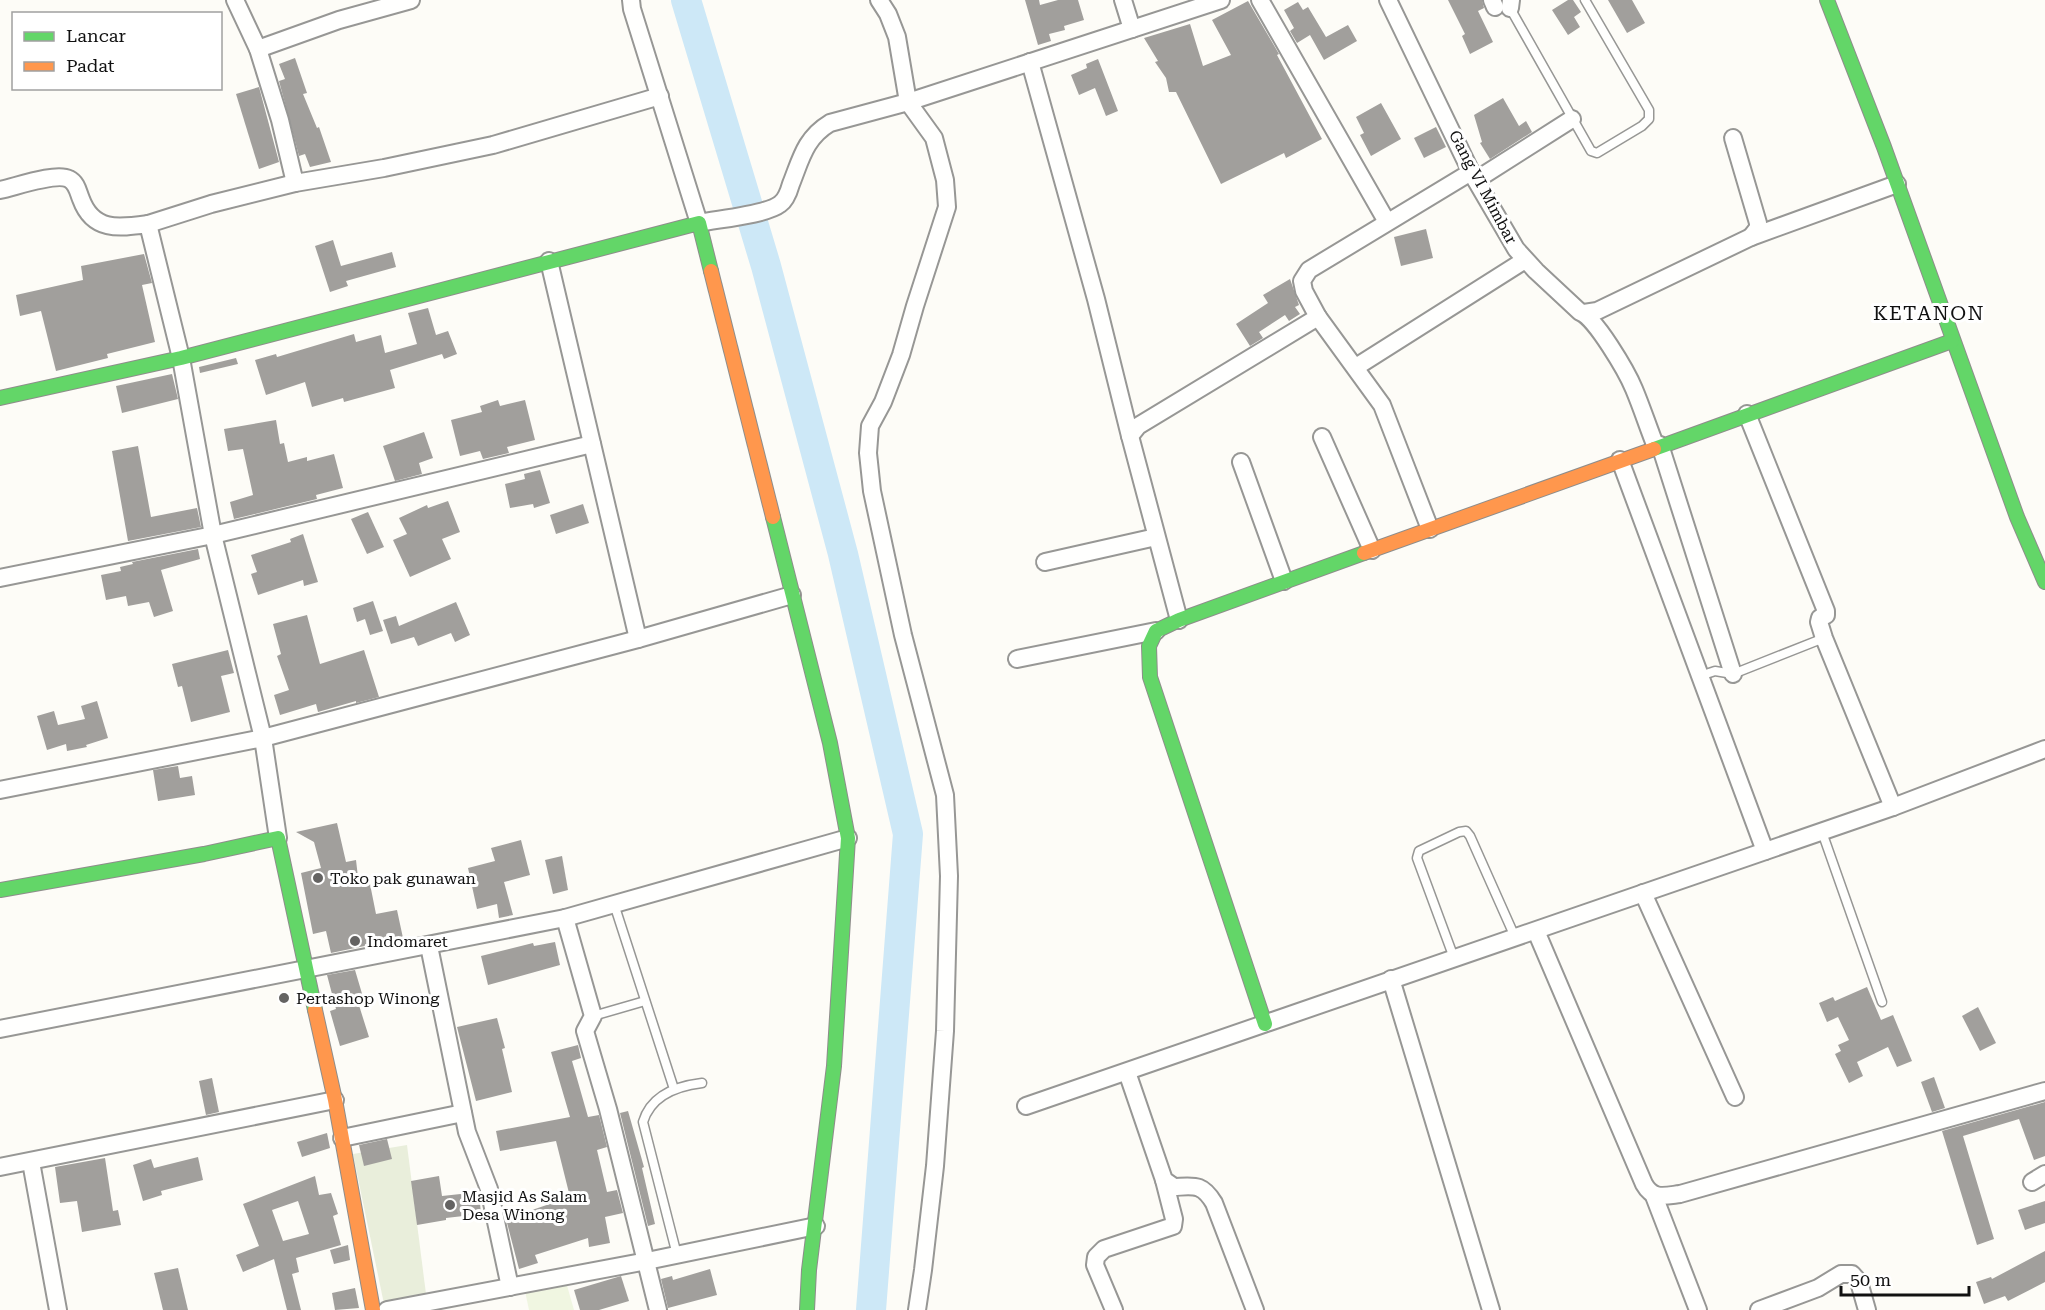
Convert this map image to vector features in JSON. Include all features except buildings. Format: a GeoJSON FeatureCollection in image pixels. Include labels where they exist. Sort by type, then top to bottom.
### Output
{"type":"FeatureCollection","features":[{"type":"Feature","properties":{"kind":"street"},"geometry":{"type":"LineString","coordinates":[[235,0],[258,50],[280,120],[295,183]]}},
{"type":"Feature","properties":{"kind":"street"},"geometry":{"type":"LineString","coordinates":[[258,50],[339,20],[411,0]]}},
{"type":"Feature","properties":{"kind":"street"},"geometry":{"type":"LineString","coordinates":[[631,0],[649,66],[699,223],[830,743],[848,838],[834,1066],[809,1270],[807,1310]]}},
{"type":"Feature","properties":{"kind":"street"},"geometry":{"type":"LineString","coordinates":[[879,0],[888,14],[897,37],[908,102],[934,138],[945,180],[947,207],[901,355],[883,402],[870,426],[868,453],[877,513],[903,635],[945,795],[950,876],[945,1031],[935,1166],[917,1310]]}},
{"type":"Feature","properties":{"kind":"street"},"geometry":{"type":"LineString","coordinates":[[1123,0],[1132,29]]}},
{"type":"Feature","properties":{"kind":"street"},"geometry":{"type":"LineString","coordinates":[[0,398],[181,358],[699,223],[768,210],[783,203],[806,146],[819,130],[830,123],[908,102],[1221,0]]}},
{"type":"Feature","properties":{"kind":"street"},"geometry":{"type":"LineString","coordinates":[[1260,0],[1387,222]]}},
{"type":"Feature","properties":{"kind":"street","name":"Gang VI Mimbar"},"geometry":{"type":"LineString","coordinates":[[1388,0],[1474,176],[1516,249],[1580,312],[1584,313],[1602,334],[1633,386],[1658,446],[1732,674]]}},
{"type":"Feature","properties":{"kind":"street"},"geometry":{"type":"LineString","coordinates":[[1827,0],[1897,184],[1952,341],[2045,582]]}},
{"type":"Feature","properties":{"kind":"street"},"geometry":{"type":"LineString","coordinates":[[1030,62],[1096,299],[1179,620]]}},
{"type":"Feature","properties":{"kind":"street"},"geometry":{"type":"LineString","coordinates":[[0,190],[56,177],[69,179],[77,186],[86,211],[94,220],[110,226],[148,224],[211,204],[295,183],[384,168],[493,145],[660,96]]}},
{"type":"Feature","properties":{"kind":"street"},"geometry":{"type":"LineString","coordinates":[[1430,529],[1382,405],[1318,317],[1304,291],[1302,281],[1309,270],[1387,222],[1474,176],[1572,119]]}},
{"type":"Feature","properties":{"kind":"street"},"geometry":{"type":"LineString","coordinates":[[1733,138],[1758,223],[1758,228],[1751,237]]}},
{"type":"Feature","properties":{"kind":"street"},"geometry":{"type":"LineString","coordinates":[[1584,313],[1597,311],[1751,237],[1897,184]]}},
{"type":"Feature","properties":{"kind":"street"},"geometry":{"type":"LineString","coordinates":[[148,224],[181,358],[213,535],[263,738],[278,838],[335,1100],[373,1310]]}},
{"type":"Feature","properties":{"kind":"street"},"geometry":{"type":"LineString","coordinates":[[1356,367],[1525,260]]}},
{"type":"Feature","properties":{"kind":"street"},"geometry":{"type":"LineString","coordinates":[[549,261],[638,639]]}},
{"type":"Feature","properties":{"kind":"street"},"geometry":{"type":"LineString","coordinates":[[1130,436],[1138,426],[1318,317]]}},
{"type":"Feature","properties":{"kind":"street"},"geometry":{"type":"LineString","coordinates":[[1017,659],[1156,631],[1179,620],[1284,581],[1952,341]]}},
{"type":"Feature","properties":{"kind":"street"},"geometry":{"type":"LineString","coordinates":[[1747,414],[1826,611],[1826,615],[1820,618],[1819,622],[1824,638],[1893,807]]}},
{"type":"Feature","properties":{"kind":"street"},"geometry":{"type":"LineString","coordinates":[[1322,437],[1372,550]]}},
{"type":"Feature","properties":{"kind":"street"},"geometry":{"type":"LineString","coordinates":[[0,578],[213,535],[592,444]]}},
{"type":"Feature","properties":{"kind":"street"},"geometry":{"type":"LineString","coordinates":[[1620,459],[1765,852]]}},
{"type":"Feature","properties":{"kind":"street"},"geometry":{"type":"LineString","coordinates":[[1241,462],[1284,581]]}},
{"type":"Feature","properties":{"kind":"street"},"geometry":{"type":"LineString","coordinates":[[1045,562],[1156,537]]}},
{"type":"Feature","properties":{"kind":"street"},"geometry":{"type":"LineString","coordinates":[[0,790],[263,738],[638,639],[792,595]]}},
{"type":"Feature","properties":{"kind":"street"},"geometry":{"type":"LineString","coordinates":[[1156,631],[1149,646],[1150,677],[1265,1024]]}},
{"type":"Feature","properties":{"kind":"street"},"geometry":{"type":"LineString","coordinates":[[1026,1106],[1765,852],[1893,807],[2045,749]]}},
{"type":"Feature","properties":{"kind":"street"},"geometry":{"type":"LineString","coordinates":[[0,890],[204,854],[278,838]]}},
{"type":"Feature","properties":{"kind":"street"},"geometry":{"type":"LineString","coordinates":[[0,1029],[565,918],[848,838]]}},
{"type":"Feature","properties":{"kind":"street"},"geometry":{"type":"LineString","coordinates":[[1643,894],[1735,1097]]}},
{"type":"Feature","properties":{"kind":"street"},"geometry":{"type":"LineString","coordinates":[[565,918],[593,1016],[585,1031],[608,1109],[658,1310]]}},
{"type":"Feature","properties":{"kind":"street"},"geometry":{"type":"LineString","coordinates":[[1536,931],[1644,1184],[1654,1196],[1698,1310]]}},
{"type":"Feature","properties":{"kind":"street"},"geometry":{"type":"LineString","coordinates":[[429,946],[467,1132],[489,1189],[510,1287]]}},
{"type":"Feature","properties":{"kind":"street"},"geometry":{"type":"LineString","coordinates":[[1391,979],[1491,1310]]}},
{"type":"Feature","properties":{"kind":"street"},"geometry":{"type":"LineString","coordinates":[[1114,1310],[1095,1265],[1096,1257],[1104,1250],[1173,1226],[1174,1219],[1164,1180],[1127,1072]]}},
{"type":"Feature","properties":{"kind":"street"},"geometry":{"type":"LineString","coordinates":[[1654,1196],[1680,1194],[2045,1090]]}},
{"type":"Feature","properties":{"kind":"street"},"geometry":{"type":"LineString","coordinates":[[0,1167],[335,1100]]}},
{"type":"Feature","properties":{"kind":"street"},"geometry":{"type":"LineString","coordinates":[[342,1138],[463,1113]]}},
{"type":"Feature","properties":{"kind":"street"},"geometry":{"type":"LineString","coordinates":[[31,1162],[58,1310]]}},
{"type":"Feature","properties":{"kind":"street"},"geometry":{"type":"LineString","coordinates":[[1164,1180],[1173,1187],[1197,1186],[1207,1192],[1214,1203],[1255,1310]]}},
{"type":"Feature","properties":{"kind":"street"},"geometry":{"type":"LineString","coordinates":[[387,1310],[647,1262],[816,1226]]}},
{"type":"Feature","properties":{"kind":"street"},"geometry":{"type":"LineString","coordinates":[[1759,1310],[1818,1288],[1841,1274],[1851,1274],[1859,1282],[1867,1310]]}},
{"type":"Feature","properties":{"kind":"lane"},"geometry":{"type":"LineString","coordinates":[[1502,4],[1591,151],[1597,153],[1642,126],[1649,119],[1649,110],[1585,0]]}},
{"type":"Feature","properties":{"kind":"lane"},"geometry":{"type":"LineString","coordinates":[[1700,676],[1715,671],[1732,674],[1824,638]]}},
{"type":"Feature","properties":{"kind":"lane"},"geometry":{"type":"LineString","coordinates":[[1454,958],[1417,858],[1419,851],[1459,832],[1466,831],[1470,836],[1515,938]]}},
{"type":"Feature","properties":{"kind":"lane"},"geometry":{"type":"LineString","coordinates":[[1822,832],[1882,1002]]}},
{"type":"Feature","properties":{"kind":"lane"},"geometry":{"type":"LineString","coordinates":[[614,903],[674,1089]]}},
{"type":"Feature","properties":{"kind":"lane"},"geometry":{"type":"LineString","coordinates":[[593,1016],[645,1001]]}},
{"type":"Feature","properties":{"kind":"lane"},"geometry":{"type":"LineString","coordinates":[[677,1255],[643,1122],[646,1113],[660,1097],[674,1089],[702,1083]]}},
{"type":"Feature","properties":{"kind":"green space"},"geometry":{"type":"Polygon","coordinates":[[[407,1145],[426,1294],[384,1304],[353,1154],[407,1145]]]}},
{"type":"Feature","properties":{"kind":"green space"},"geometry":{"type":"Polygon","coordinates":[[[566,1282],[574,1310],[529,1310],[525,1291],[566,1282]]]}},
{"type":"Feature","properties":{"kind":"waterway"},"geometry":{"type":"LineString","coordinates":[[686,0],[766,266],[843,554],[908,834],[871,1310]]}},
{"type":"Feature","properties":{"kind":"traffic: fast"},"geometry":{"type":"LineString","coordinates":[[1827,0],[1884,147],[2017,517],[2045,582]]}},
{"type":"Feature","properties":{"kind":"traffic: fast"},"geometry":{"type":"LineString","coordinates":[[0,398],[181,358],[699,223],[711,271]]}},
{"type":"Feature","properties":{"kind":"traffic: fast"},"geometry":{"type":"LineString","coordinates":[[1654,449],[1952,341]]}},
{"type":"Feature","properties":{"kind":"traffic: fast"},"geometry":{"type":"LineString","coordinates":[[773,517],[830,743],[848,838],[834,1066],[809,1270],[807,1310]]}},
{"type":"Feature","properties":{"kind":"traffic: fast"},"geometry":{"type":"LineString","coordinates":[[1265,1024],[1150,677],[1149,646],[1156,631],[1179,620],[1364,553]]}},
{"type":"Feature","properties":{"kind":"traffic: fast"},"geometry":{"type":"LineString","coordinates":[[0,890],[204,854],[278,838],[315,1010]]}},
{"type":"Feature","properties":{"kind":"traffic: slow"},"geometry":{"type":"LineString","coordinates":[[711,271],[773,517]]}},
{"type":"Feature","properties":{"kind":"traffic: slow"},"geometry":{"type":"LineString","coordinates":[[1364,553],[1654,449]]}},
{"type":"Feature","properties":{"kind":"traffic: slow"},"geometry":{"type":"LineString","coordinates":[[315,1010],[335,1100],[373,1310]]}},
{"type":"Feature","properties":{"kind":"place","name":"Toko pak gunawan"},"geometry":{"type":"Point","coordinates":[318,878]}},
{"type":"Feature","properties":{"kind":"place","name":"Indomaret"},"geometry":{"type":"Point","coordinates":[355,941]}},
{"type":"Feature","properties":{"kind":"place","name":"Pertashop Winong"},"geometry":{"type":"Point","coordinates":[284,998]}},
{"type":"Feature","properties":{"kind":"place","name":"Masjid As Salam Desa Winong"},"geometry":{"type":"Point","coordinates":[450,1205]}},
{"type":"Feature","properties":{"kind":"district","name":"KETANON"},"geometry":{"type":"Point","coordinates":[1929,313]}}]}
